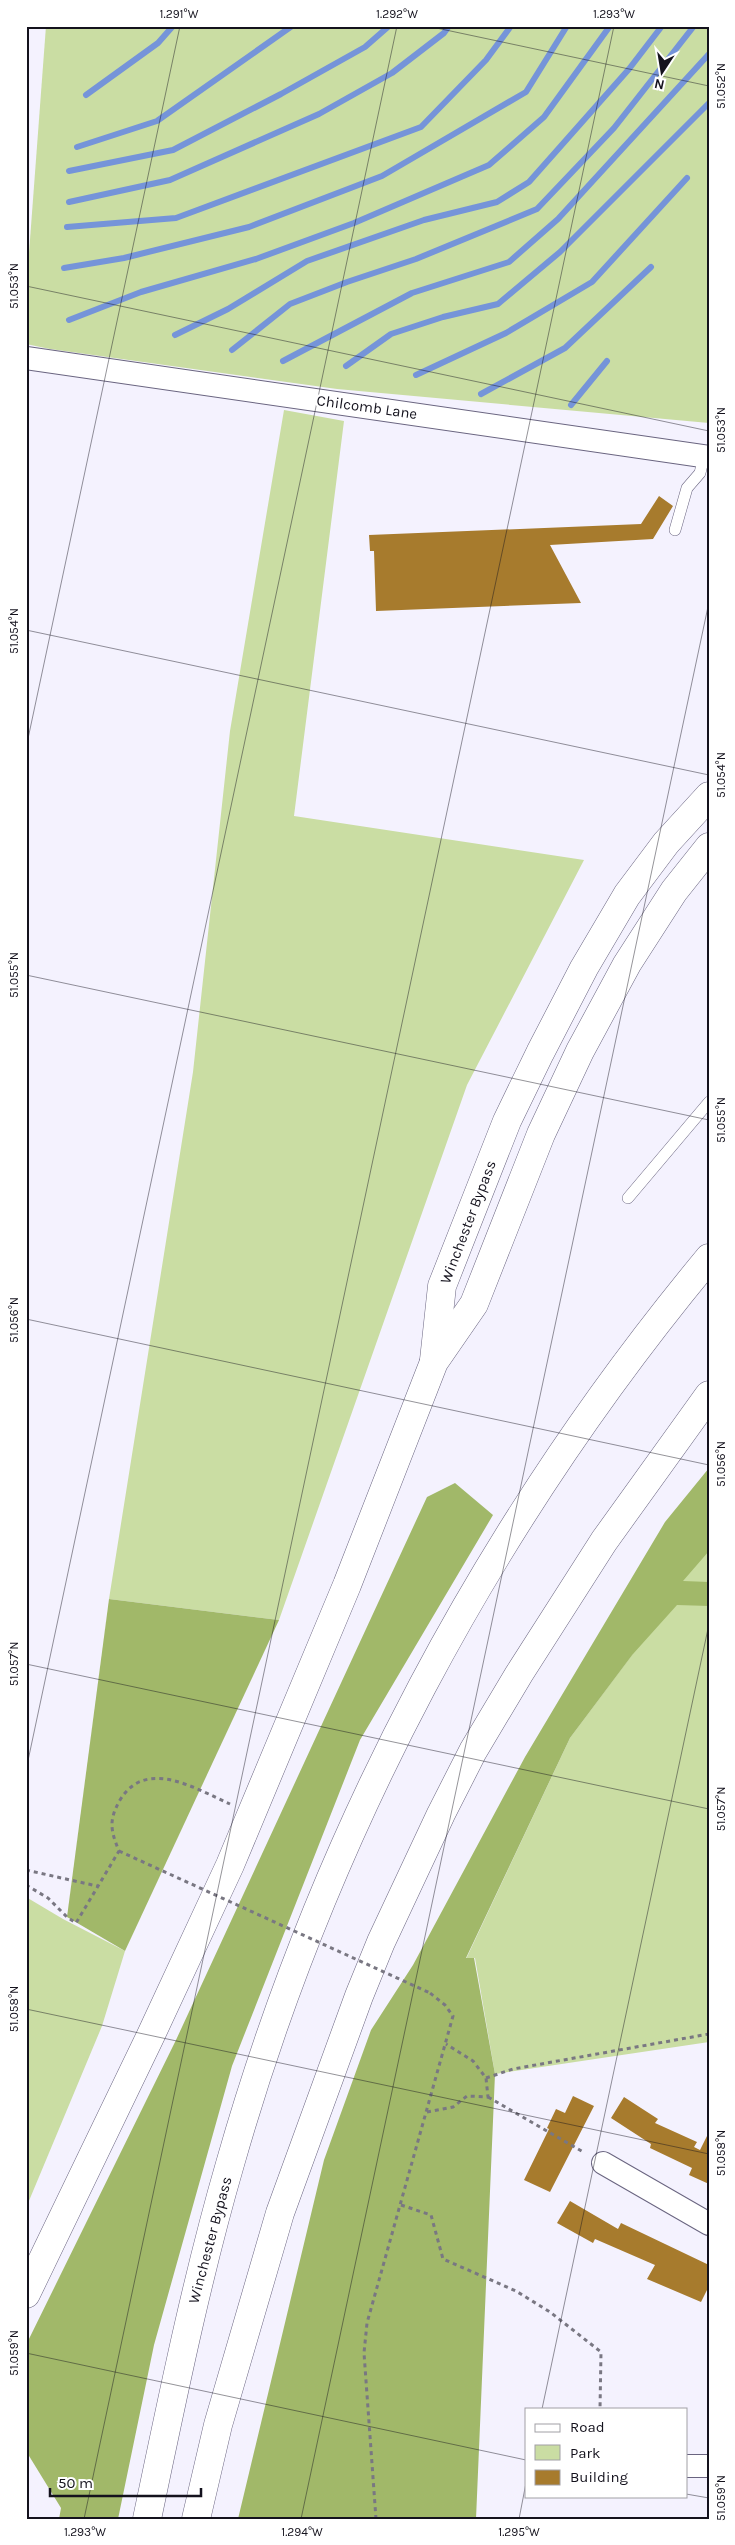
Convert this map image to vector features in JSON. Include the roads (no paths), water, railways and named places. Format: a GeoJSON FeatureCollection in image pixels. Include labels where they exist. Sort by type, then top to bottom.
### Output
{"type":"FeatureCollection","features":[{"type":"Feature","properties":{"kind":"highway","name":"Winchester Bypass"},"geometry":{"type":"LineString","coordinates":[[434,1362],[442,1286],[507,1121],[540,1053],[584,968],[627,895],[666,843],[709,796]]}},
{"type":"Feature","properties":{"kind":"highway"},"geometry":{"type":"LineString","coordinates":[[26,2294],[150,2037],[233,1857],[347,1585],[434,1362],[474,1304],[541,1134],[580,1051],[627,964],[674,891],[709,847]]}},
{"type":"Feature","properties":{"kind":"highway","name":"Winchester Bypass"},"geometry":{"type":"LineString","coordinates":[[147,2519],[196,2290],[210,2234],[247,2109],[295,1968],[376,1777],[477,1589],[518,1522],[623,1367],[709,1258]]}},
{"type":"Feature","properties":{"kind":"highway"},"geometry":{"type":"LineString","coordinates":[[196,2519],[218,2425],[277,2222],[380,1942],[441,1814],[478,1744],[519,1674],[604,1541],[709,1395]]}},
{"type":"Feature","properties":{"kind":"street","name":"Chilcomb Lane"},"geometry":{"type":"LineString","coordinates":[[26,358],[706,456]]}},
{"type":"Feature","properties":{"kind":"street"},"geometry":{"type":"LineString","coordinates":[[603,2163],[709,2224]]}},
{"type":"Feature","properties":{"kind":"street"},"geometry":{"type":"LineString","coordinates":[[688,2466],[709,2466]]}},
{"type":"Feature","properties":{"kind":"lane"},"geometry":{"type":"LineString","coordinates":[[675,530],[687,488],[700,473],[706,456]]}},
{"type":"Feature","properties":{"kind":"lane"},"geometry":{"type":"LineString","coordinates":[[628,1198],[709,1102]]}},
{"type":"Feature","properties":{"kind":"waterway"},"geometry":{"type":"LineString","coordinates":[[86,95],[158,43],[173,26]]}},
{"type":"Feature","properties":{"kind":"waterway"},"geometry":{"type":"LineString","coordinates":[[77,147],[157,121],[292,26]]}},
{"type":"Feature","properties":{"kind":"waterway"},"geometry":{"type":"LineString","coordinates":[[69,171],[173,150],[281,94],[365,47],[389,26]]}},
{"type":"Feature","properties":{"kind":"waterway"},"geometry":{"type":"LineString","coordinates":[[69,202],[170,180],[319,114],[392,73],[444,33],[449,26]]}},
{"type":"Feature","properties":{"kind":"waterway"},"geometry":{"type":"LineString","coordinates":[[67,227],[176,218],[421,127],[486,60],[511,26]]}},
{"type":"Feature","properties":{"kind":"waterway"},"geometry":{"type":"LineString","coordinates":[[64,268],[124,258],[249,227],[382,176],[526,92],[567,26]]}},
{"type":"Feature","properties":{"kind":"waterway"},"geometry":{"type":"LineString","coordinates":[[69,320],[141,292],[256,259],[354,223],[489,165],[544,117],[610,26]]}},
{"type":"Feature","properties":{"kind":"waterway"},"geometry":{"type":"LineString","coordinates":[[175,335],[228,309],[307,261],[424,220],[497,202],[529,182],[629,69],[662,26]]}},
{"type":"Feature","properties":{"kind":"waterway"},"geometry":{"type":"LineString","coordinates":[[232,350],[290,304],[347,282],[416,259],[537,209],[614,128],[694,26]]}},
{"type":"Feature","properties":{"kind":"waterway"},"geometry":{"type":"LineString","coordinates":[[283,361],[412,293],[509,262],[558,219],[709,54]]}},
{"type":"Feature","properties":{"kind":"waterway"},"geometry":{"type":"LineString","coordinates":[[346,366],[391,334],[443,317],[498,304],[560,252],[709,103]]}},
{"type":"Feature","properties":{"kind":"waterway"},"geometry":{"type":"LineString","coordinates":[[416,375],[506,333],[592,282],[687,178]]}},
{"type":"Feature","properties":{"kind":"waterway"},"geometry":{"type":"LineString","coordinates":[[481,394],[565,348],[651,267]]}},
{"type":"Feature","properties":{"kind":"waterway"},"geometry":{"type":"LineString","coordinates":[[571,405],[607,361]]}}]}
